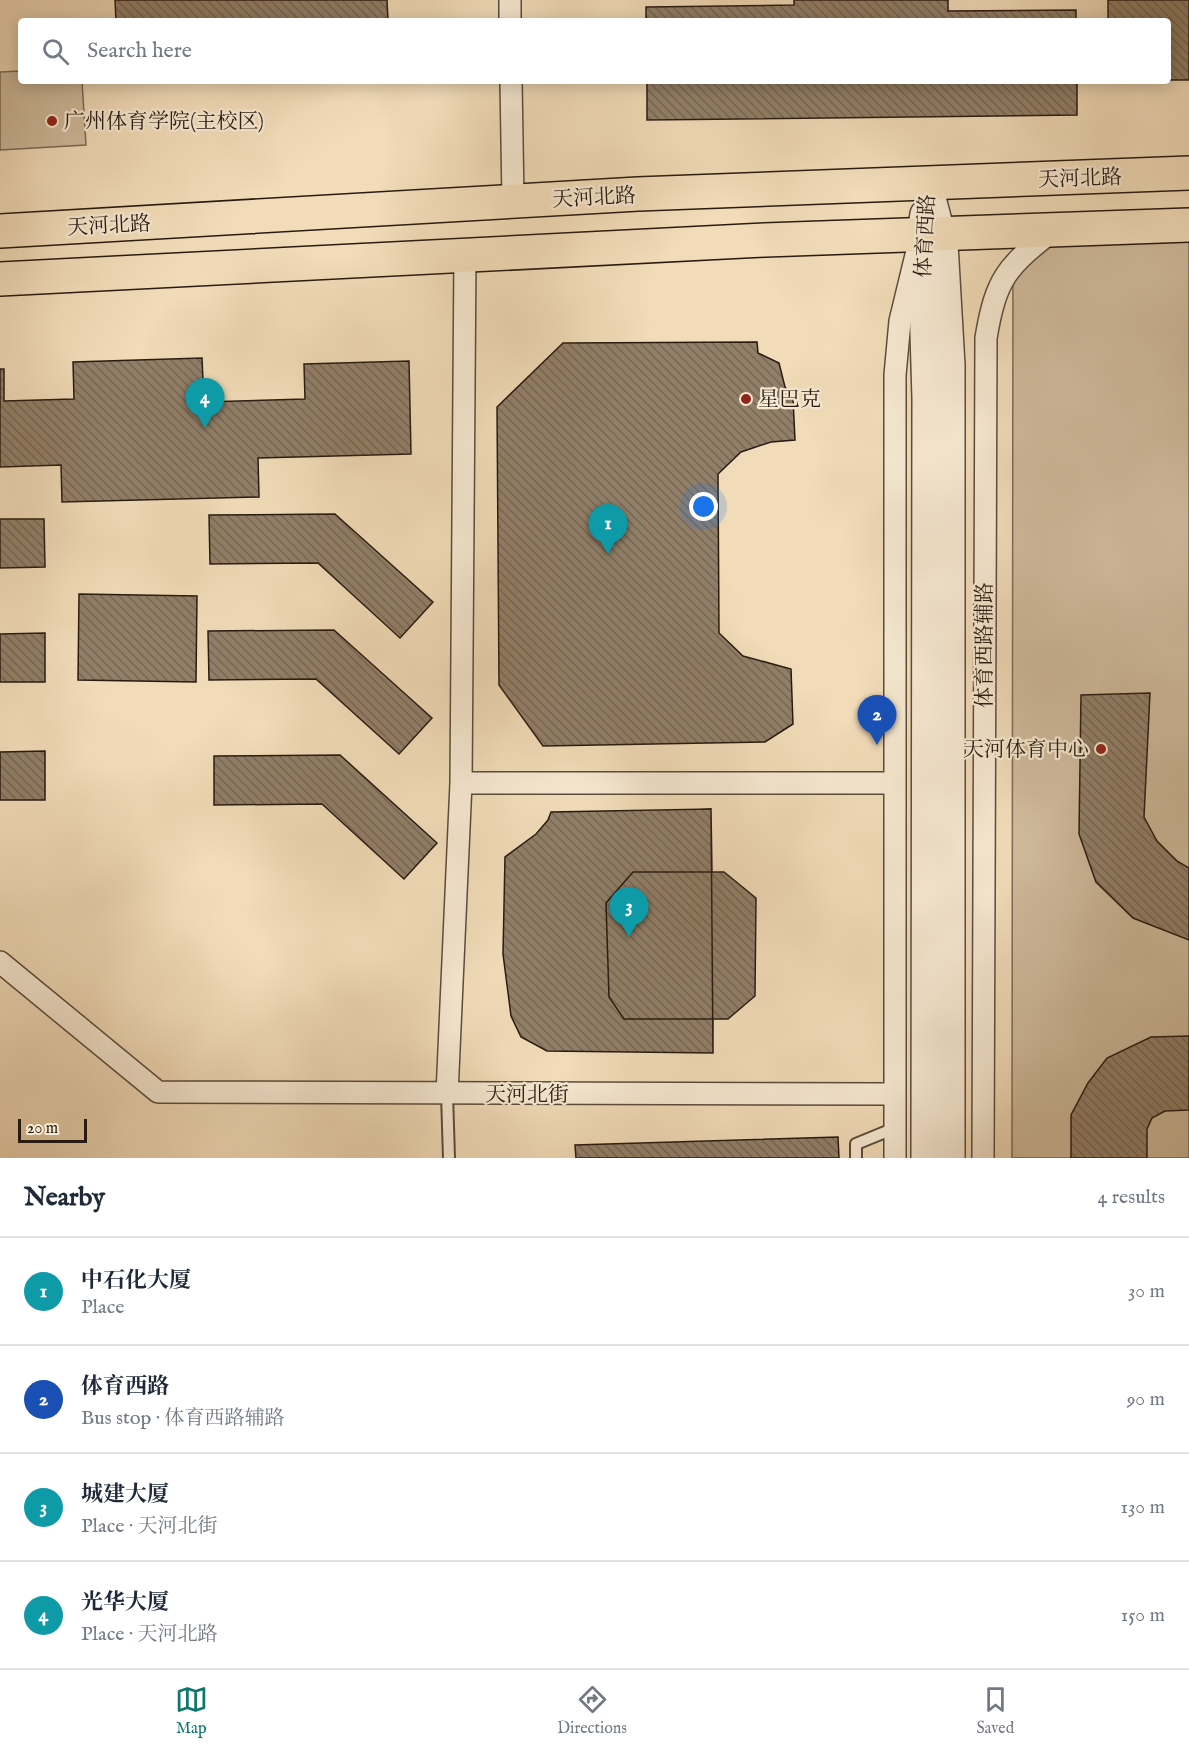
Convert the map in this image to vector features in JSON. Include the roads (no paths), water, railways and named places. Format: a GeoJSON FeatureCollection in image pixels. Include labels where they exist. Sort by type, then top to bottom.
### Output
{"type":"FeatureCollection","features":[{"type":"Feature","properties":{"kind":"main road","name":"天河北路"},"geometry":{"type":"LineString","coordinates":[[0,231],[513,201],[1189,173]]}},
{"type":"Feature","properties":{"kind":"main road"},"geometry":{"type":"LineString","coordinates":[[762,189],[765,240]]}},
{"type":"Feature","properties":{"kind":"main road"},"geometry":{"type":"LineString","coordinates":[[0,279],[765,240],[1189,225]]}},
{"type":"Feature","properties":{"kind":"street"},"geometry":{"type":"LineString","coordinates":[[510,0],[510,18]]}},
{"type":"Feature","properties":{"kind":"street"},"geometry":{"type":"LineString","coordinates":[[511,84],[513,201]]}},
{"type":"Feature","properties":{"kind":"street","name":"体育西路"},"geometry":{"type":"LineString","coordinates":[[925,1158],[926,398],[931,234],[928,183]]}},
{"type":"Feature","properties":{"kind":"street","name":"体育西路辅路"},"geometry":{"type":"LineString","coordinates":[[983,1158],[986,338],[991,309],[1009,267],[1055,230]]}},
{"type":"Feature","properties":{"kind":"street"},"geometry":{"type":"LineString","coordinates":[[895,1158],[895,375],[900,321],[931,234]]}},
{"type":"Feature","properties":{"kind":"street","name":"体育西路"},"geometry":{"type":"LineString","coordinates":[[931,234],[948,279],[951,365],[951,1158]]}},
{"type":"Feature","properties":{"kind":"street"},"geometry":{"type":"LineString","coordinates":[[447,1094],[461,783],[465,254]]}},
{"type":"Feature","properties":{"kind":"street"},"geometry":{"type":"LineString","coordinates":[[461,783],[894,783]]}},
{"type":"Feature","properties":{"kind":"street","name":"天河北街"},"geometry":{"type":"LineString","coordinates":[[0,963],[158,1092],[895,1094]]}},
{"type":"Feature","properties":{"kind":"street"},"geometry":{"type":"LineString","coordinates":[[951,994],[984,994]]}},
{"type":"Feature","properties":{"kind":"lane"},"geometry":{"type":"LineString","coordinates":[[447,1094],[449,1158]]}},
{"type":"Feature","properties":{"kind":"lane"},"geometry":{"type":"LineString","coordinates":[[856,1158],[856,1144],[895,1128]]}},
{"type":"Feature","properties":{"kind":"place","name":"广州体育学院(主校区)"},"geometry":{"type":"Point","coordinates":[52,121]}},
{"type":"Feature","properties":{"kind":"place","name":"星巴克"},"geometry":{"type":"Point","coordinates":[746,399]}},
{"type":"Feature","properties":{"kind":"place","name":"光华大厦"},"geometry":{"type":"Point","coordinates":[205,428]}},
{"type":"Feature","properties":{"kind":"place","name":"中石化大厦"},"geometry":{"type":"Point","coordinates":[608,554]}},
{"type":"Feature","properties":{"kind":"place","name":"体育西路"},"geometry":{"type":"Point","coordinates":[877,745]}},
{"type":"Feature","properties":{"kind":"place","name":"天河体育中心"},"geometry":{"type":"Point","coordinates":[1101,749]}},
{"type":"Feature","properties":{"kind":"place","name":"城建大厦"},"geometry":{"type":"Point","coordinates":[629,937]}}]}
